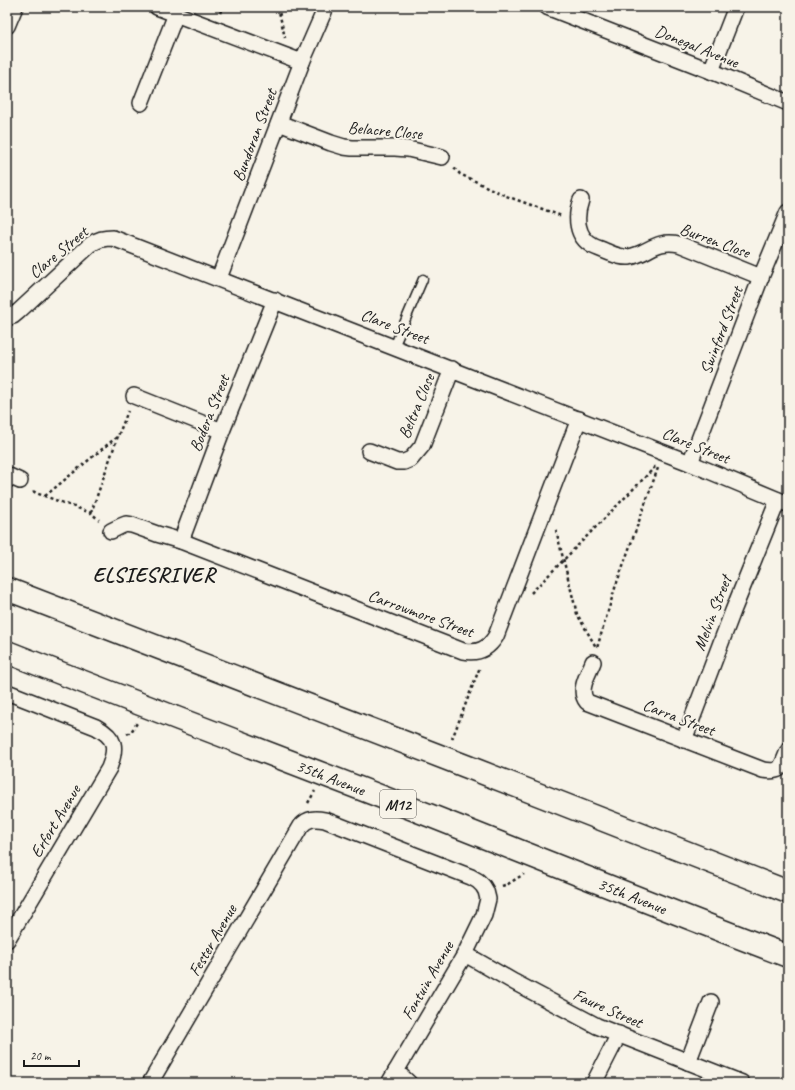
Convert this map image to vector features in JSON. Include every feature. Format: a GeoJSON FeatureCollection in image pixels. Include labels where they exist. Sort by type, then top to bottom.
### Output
{"type":"FeatureCollection","features":[{"type":"Feature","properties":{"kind":"main road"},"geometry":{"type":"LineString","coordinates":[[7,589],[788,892]]}},
{"type":"Feature","properties":{"kind":"main road","name":"35th Avenue"},"geometry":{"type":"LineString","coordinates":[[7,652],[430,816],[679,915],[788,956]]}},
{"type":"Feature","properties":{"kind":"street"},"geometry":{"type":"LineString","coordinates":[[7,26],[15,7]]}},
{"type":"Feature","properties":{"kind":"street"},"geometry":{"type":"LineString","coordinates":[[157,7],[302,62]]}},
{"type":"Feature","properties":{"kind":"street","name":"Bundoran Street"},"geometry":{"type":"LineString","coordinates":[[219,278],[302,62],[326,7]]}},
{"type":"Feature","properties":{"kind":"street","name":"Donegal Avenue"},"geometry":{"type":"LineString","coordinates":[[547,7],[711,71],[788,103]]}},
{"type":"Feature","properties":{"kind":"street"},"geometry":{"type":"LineString","coordinates":[[711,71],[736,7]]}},
{"type":"Feature","properties":{"kind":"street"},"geometry":{"type":"LineString","coordinates":[[141,103],[176,14]]}},
{"type":"Feature","properties":{"kind":"street","name":"Belacre Close"},"geometry":{"type":"LineString","coordinates":[[279,123],[344,147],[408,149],[442,157]]}},
{"type":"Feature","properties":{"kind":"street"},"geometry":{"type":"LineString","coordinates":[[577,221],[578,207],[581,200]]}},
{"type":"Feature","properties":{"kind":"street","name":"Swinford Street"},"geometry":{"type":"LineString","coordinates":[[690,463],[788,212]]}},
{"type":"Feature","properties":{"kind":"street","name":"Burren Close"},"geometry":{"type":"LineString","coordinates":[[577,221],[579,230],[587,242],[617,256],[630,257],[655,246],[672,243],[762,277]]}},
{"type":"Feature","properties":{"kind":"street","name":"Clare Street"},"geometry":{"type":"LineString","coordinates":[[7,318],[13,316],[19,311],[96,240],[113,238],[579,419],[783,502]]}},
{"type":"Feature","properties":{"kind":"street","name":"Bodera Street"},"geometry":{"type":"LineString","coordinates":[[181,540],[222,431],[275,300]]}},
{"type":"Feature","properties":{"kind":"street","name":"Beltra Close"},"geometry":{"type":"LineString","coordinates":[[369,451],[397,462],[404,462],[411,459],[422,446],[452,369]]}},
{"type":"Feature","properties":{"kind":"street"},"geometry":{"type":"LineString","coordinates":[[134,396],[222,431]]}},
{"type":"Feature","properties":{"kind":"street","name":"Carrowmore Street"},"geometry":{"type":"LineString","coordinates":[[111,531],[126,524],[181,540],[463,651],[480,651],[489,646],[496,636],[579,419]]}},
{"type":"Feature","properties":{"kind":"street","name":"Melvin Street"},"geometry":{"type":"LineString","coordinates":[[684,740],[733,611],[783,502]]}},
{"type":"Feature","properties":{"kind":"street","name":"Carra Street"},"geometry":{"type":"LineString","coordinates":[[593,662],[582,692],[583,697],[587,702],[763,770],[778,770],[782,767],[788,751]]}},
{"type":"Feature","properties":{"kind":"street","name":"Erfort Avenue"},"geometry":{"type":"LineString","coordinates":[[7,692],[104,731],[112,740],[114,749],[109,768],[7,940]]}},
{"type":"Feature","properties":{"kind":"street","name":"Fester Avenue"},"geometry":{"type":"LineString","coordinates":[[150,1083],[304,822],[317,818],[325,820],[471,877],[484,886],[486,891]]}},
{"type":"Feature","properties":{"kind":"street","name":"Fontuin Avenue"},"geometry":{"type":"LineString","coordinates":[[392,1077],[465,954],[484,915],[488,899],[486,891]]}},
{"type":"Feature","properties":{"kind":"street","name":"Faure Street"},"geometry":{"type":"LineString","coordinates":[[465,954],[597,1026],[742,1083]]}},
{"type":"Feature","properties":{"kind":"street"},"geometry":{"type":"LineString","coordinates":[[688,1062],[712,1002]]}},
{"type":"Feature","properties":{"kind":"street"},"geometry":{"type":"LineString","coordinates":[[594,1083],[619,1034]]}},
{"type":"Feature","properties":{"kind":"street"},"geometry":{"type":"LineString","coordinates":[[392,1077],[409,1083]]}},
{"type":"Feature","properties":{"kind":"lane"},"geometry":{"type":"LineString","coordinates":[[394,347],[423,279]]}},
{"type":"Feature","properties":{"kind":"path"},"geometry":{"type":"LineString","coordinates":[[278,7],[286,44]]}},
{"type":"Feature","properties":{"kind":"path"},"geometry":{"type":"LineString","coordinates":[[442,157],[460,174],[506,196],[577,221]]}},
{"type":"Feature","properties":{"kind":"path"},"geometry":{"type":"LineString","coordinates":[[91,513],[118,436],[134,396]]}},
{"type":"Feature","properties":{"kind":"path"},"geometry":{"type":"LineString","coordinates":[[45,496],[118,436]]}},
{"type":"Feature","properties":{"kind":"path"},"geometry":{"type":"LineString","coordinates":[[526,598],[563,561],[655,467],[658,468],[615,588],[597,647],[578,614],[563,561],[555,528]]}},
{"type":"Feature","properties":{"kind":"path"},"geometry":{"type":"LineString","coordinates":[[13,478],[36,493],[91,513],[111,531]]}},
{"type":"Feature","properties":{"kind":"path"},"geometry":{"type":"LineString","coordinates":[[451,742],[481,664]]}},
{"type":"Feature","properties":{"kind":"path"},"geometry":{"type":"LineString","coordinates":[[486,891],[508,884],[525,873]]}},
{"type":"Feature","properties":{"kind":"district","name":"ELSIESRIVER"},"geometry":{"type":"Point","coordinates":[154,575]}}]}
